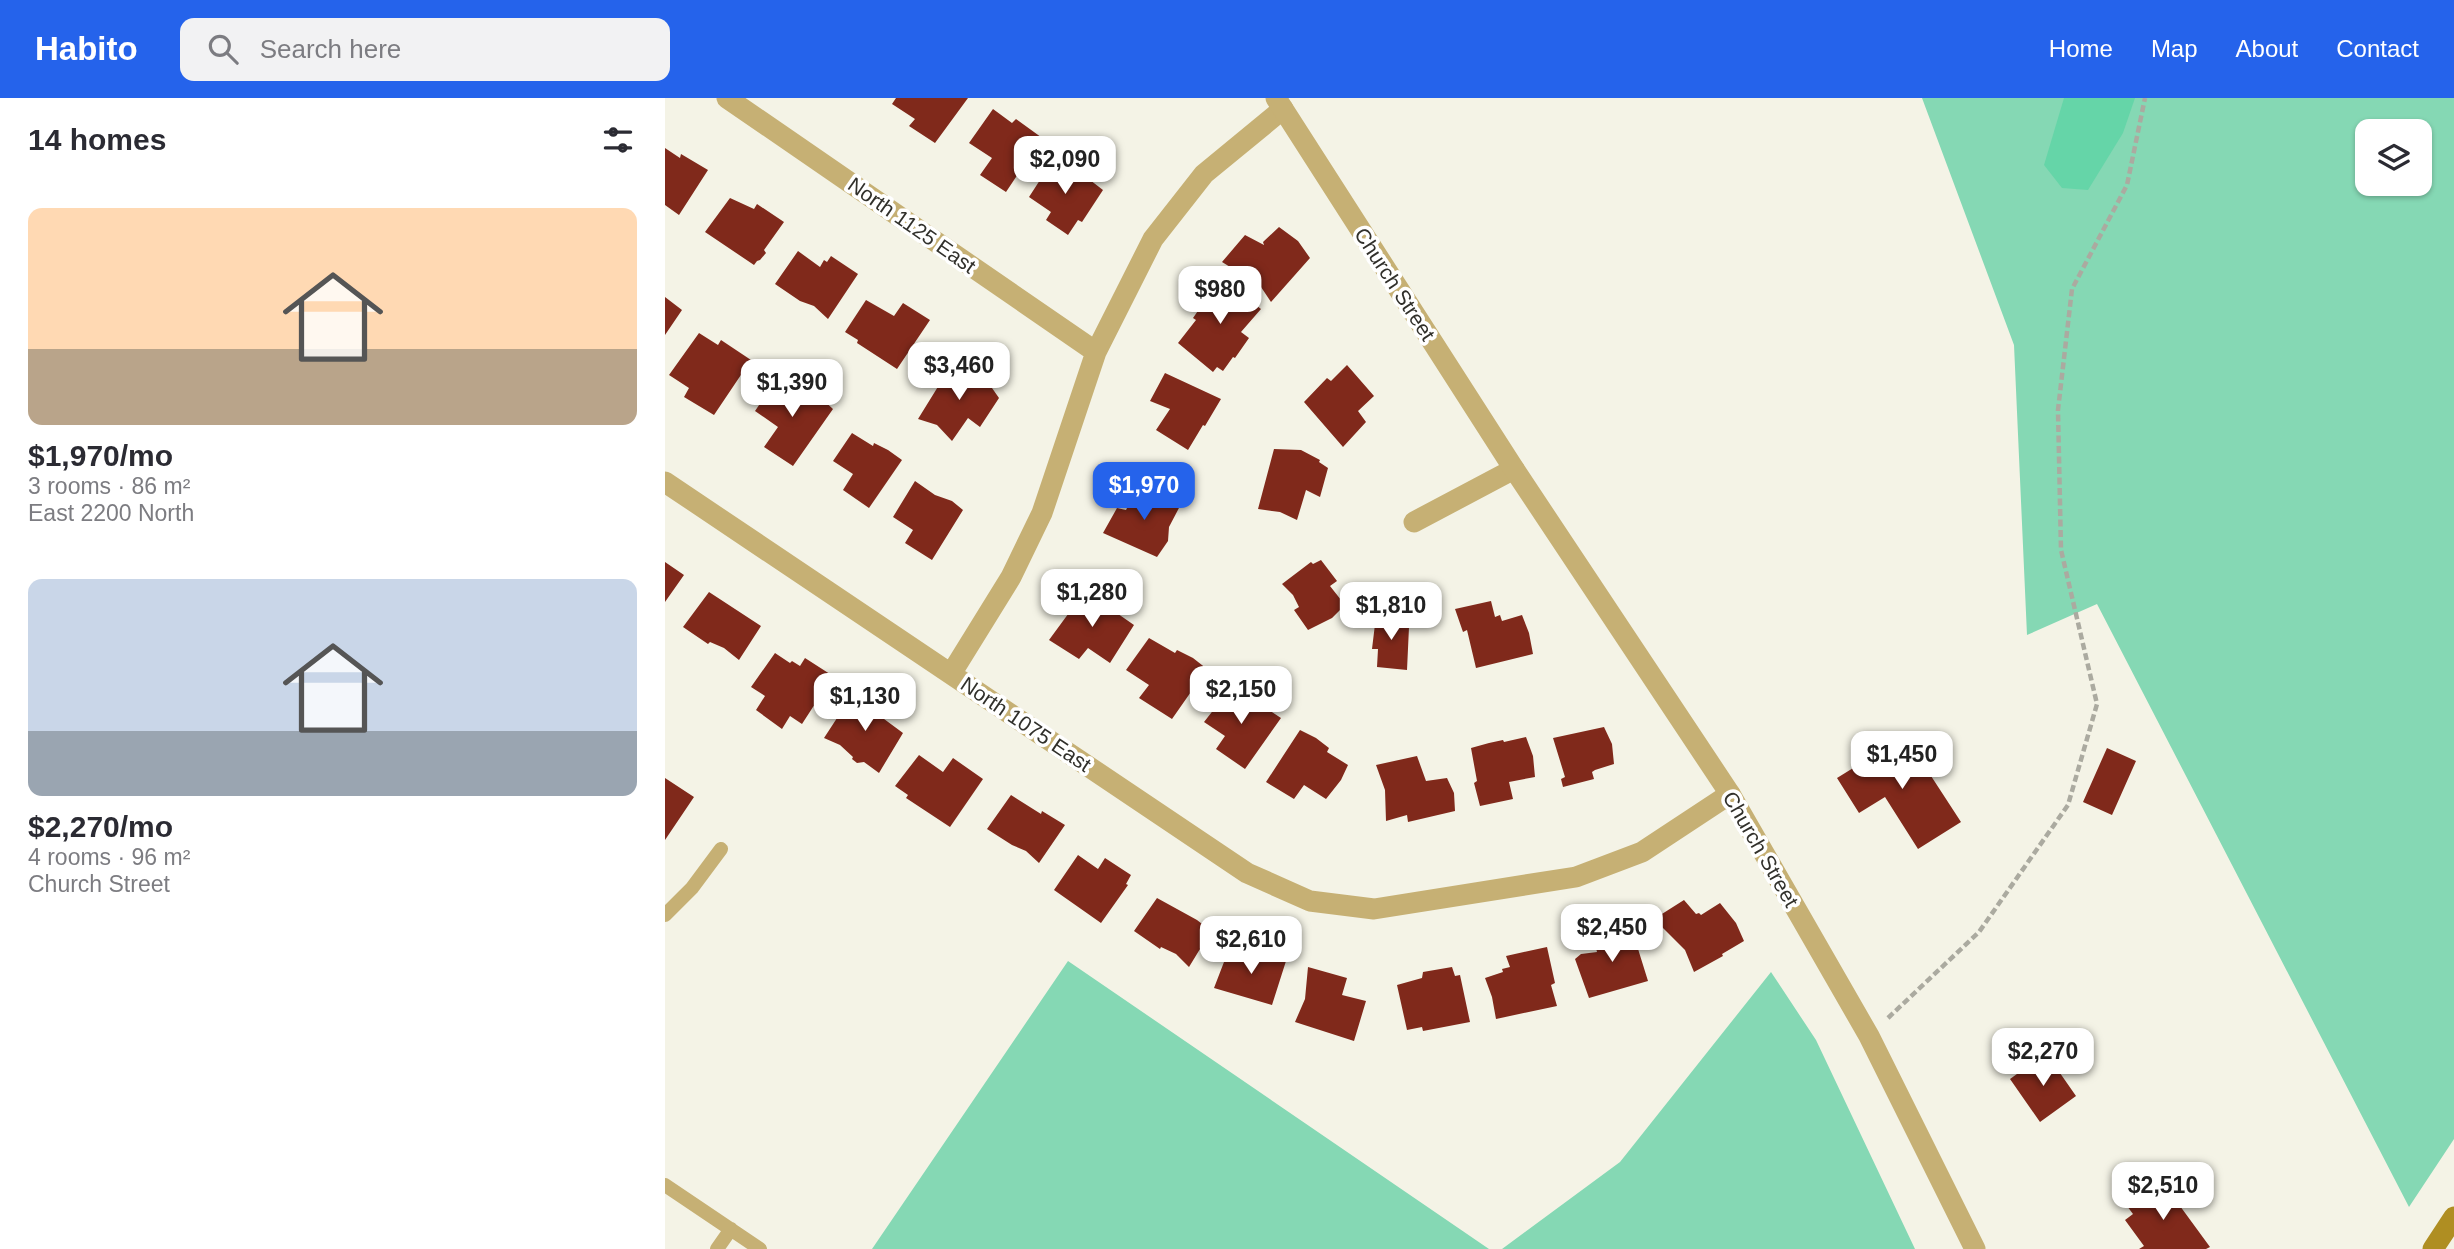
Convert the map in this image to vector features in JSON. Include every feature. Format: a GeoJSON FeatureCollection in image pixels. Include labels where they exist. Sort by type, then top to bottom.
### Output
{"type":"FeatureCollection","features":[{"type":"Feature","properties":{"kind":"main road"},"geometry":{"type":"LineString","coordinates":[[2433,1249],[2454,1217]]}},
{"type":"Feature","properties":{"kind":"street","name":"North 1125 East"},"geometry":{"type":"LineString","coordinates":[[727,98],[1096,352]]}},
{"type":"Feature","properties":{"kind":"street"},"geometry":{"type":"LineString","coordinates":[[951,674],[1011,577],[1042,513],[1096,352],[1153,239],[1204,174],[1279,104]]}},
{"type":"Feature","properties":{"kind":"street","name":"Church Street"},"geometry":{"type":"LineString","coordinates":[[1279,104],[1514,469],[1730,794],[1869,1035],[1975,1249]]}},
{"type":"Feature","properties":{"kind":"street"},"geometry":{"type":"LineString","coordinates":[[1414,522],[1514,469]]}},
{"type":"Feature","properties":{"kind":"street","name":"North 1075 East"},"geometry":{"type":"LineString","coordinates":[[665,482],[1247,873],[1310,901],[1374,909],[1576,877],[1642,852],[1730,794]]}},
{"type":"Feature","properties":{"kind":"lane"},"geometry":{"type":"LineString","coordinates":[[665,915],[691,888],[721,849]]}},
{"type":"Feature","properties":{"kind":"lane"},"geometry":{"type":"LineString","coordinates":[[665,1185],[760,1249]]}},
{"type":"Feature","properties":{"kind":"lane"},"geometry":{"type":"LineString","coordinates":[[717,1249],[731,1229]]}},
{"type":"Feature","properties":{"kind":"path"},"geometry":{"type":"LineString","coordinates":[[1869,1035],[1979,932],[2068,805],[2097,704],[2061,550],[2058,410],[2072,289],[2127,185],[2145,98]]}},
{"type":"Feature","properties":{"kind":"green space"},"geometry":{"type":"Polygon","coordinates":[[[1922,98],[2454,98],[2454,1139],[2409,1207],[2097,604],[2027,635],[2014,345],[1922,98]]]}},
{"type":"Feature","properties":{"kind":"green space"},"geometry":{"type":"Polygon","coordinates":[[[2064,98],[2135,98],[2123,133],[2088,190],[2062,188],[2044,165],[2064,98]]]}},
{"type":"Feature","properties":{"kind":"green space"},"geometry":{"type":"Polygon","coordinates":[[[1068,961],[1489,1249],[872,1249],[1068,961]]]}},
{"type":"Feature","properties":{"kind":"green space"},"geometry":{"type":"Polygon","coordinates":[[[1771,972],[1816,1040],[1915,1249],[1502,1249],[1620,1162],[1771,972]]]}},
{"type":"Feature","properties":{"kind":"building"},"geometry":{"type":"Polygon","coordinates":[[[896,98],[968,98],[935,143],[909,126],[915,119],[892,104],[896,98]]]}},
{"type":"Feature","properties":{"kind":"building"},"geometry":{"type":"Polygon","coordinates":[[[993,109],[1012,123],[1016,119],[1045,140],[1021,176],[1018,174],[1006,192],[980,175],[992,158],[969,143],[993,109]]]}},
{"type":"Feature","properties":{"kind":"building"},"geometry":{"type":"Polygon","coordinates":[[[665,148],[708,170],[679,215],[665,205],[665,148]]]}},
{"type":"Feature","properties":{"kind":"building"},"geometry":{"type":"Polygon","coordinates":[[[1053,160],[1075,174],[1077,170],[1103,190],[1082,222],[1078,220],[1068,235],[1046,220],[1051,212],[1029,197],[1053,160]]]}},
{"type":"Feature","properties":{"kind":"building"},"geometry":{"type":"Polygon","coordinates":[[[730,198],[754,209],[757,204],[784,222],[764,250],[766,253],[754,265],[705,232],[730,198]]]}},
{"type":"Feature","properties":{"kind":"building"},"geometry":{"type":"Polygon","coordinates":[[[1279,227],[1298,241],[1310,258],[1271,302],[1255,278],[1222,262],[1245,235],[1264,245],[1263,242],[1279,227]]]}},
{"type":"Feature","properties":{"kind":"building"},"geometry":{"type":"Polygon","coordinates":[[[798,251],[820,267],[824,260],[827,262],[831,256],[858,274],[828,319],[814,306],[800,301],[775,284],[798,251]]]}},
{"type":"Feature","properties":{"kind":"building"},"geometry":{"type":"Polygon","coordinates":[[[1218,276],[1261,309],[1241,332],[1249,338],[1235,358],[1233,357],[1223,371],[1217,367],[1213,372],[1178,343],[1196,320],[1193,318],[1202,305],[1199,302],[1218,276]]]}},
{"type":"Feature","properties":{"kind":"building"},"geometry":{"type":"Polygon","coordinates":[[[665,297],[682,310],[665,335],[665,297]]]}},
{"type":"Feature","properties":{"kind":"building"},"geometry":{"type":"Polygon","coordinates":[[[866,300],[894,316],[903,303],[930,320],[897,369],[845,332],[866,300]]]}},
{"type":"Feature","properties":{"kind":"building"},"geometry":{"type":"Polygon","coordinates":[[[699,333],[718,345],[721,340],[751,360],[714,415],[684,397],[689,388],[669,375],[699,333]]]}},
{"type":"Feature","properties":{"kind":"building"},"geometry":{"type":"Polygon","coordinates":[[[952,364],[992,388],[999,398],[980,427],[968,418],[952,441],[937,425],[918,419],[952,364]]]}},
{"type":"Feature","properties":{"kind":"building"},"geometry":{"type":"Polygon","coordinates":[[[1347,365],[1374,396],[1358,411],[1366,422],[1343,447],[1304,402],[1327,378],[1331,381],[1347,365]]]}},
{"type":"Feature","properties":{"kind":"building"},"geometry":{"type":"Polygon","coordinates":[[[1165,373],[1221,399],[1188,450],[1156,430],[1170,409],[1150,401],[1165,373]]]}},
{"type":"Feature","properties":{"kind":"building"},"geometry":{"type":"Polygon","coordinates":[[[778,377],[802,393],[804,390],[821,398],[833,409],[793,466],[764,447],[778,427],[755,411],[778,377]]]}},
{"type":"Feature","properties":{"kind":"building"},"geometry":{"type":"Polygon","coordinates":[[[852,433],[873,446],[874,443],[888,450],[902,460],[869,508],[843,490],[853,474],[833,461],[852,433]]]}},
{"type":"Feature","properties":{"kind":"building"},"geometry":{"type":"Polygon","coordinates":[[[1274,449],[1301,450],[1320,460],[1319,462],[1328,468],[1320,497],[1306,490],[1297,520],[1280,512],[1258,509],[1274,449]]]}},
{"type":"Feature","properties":{"kind":"building"},"geometry":{"type":"Polygon","coordinates":[[[915,481],[963,510],[932,560],[905,543],[913,530],[893,517],[915,481]]]}},
{"type":"Feature","properties":{"kind":"building"},"geometry":{"type":"Polygon","coordinates":[[[1137,488],[1160,495],[1180,506],[1169,527],[1168,541],[1157,557],[1103,533],[1117,508],[1126,510],[1137,488]]]}},
{"type":"Feature","properties":{"kind":"building"},"geometry":{"type":"Polygon","coordinates":[[[1321,560],[1337,581],[1330,586],[1345,605],[1332,618],[1308,630],[1294,610],[1299,607],[1293,595],[1282,584],[1311,562],[1313,564],[1321,560]]]}},
{"type":"Feature","properties":{"kind":"building"},"geometry":{"type":"Polygon","coordinates":[[[665,562],[684,575],[665,602],[665,562]]]}},
{"type":"Feature","properties":{"kind":"building"},"geometry":{"type":"Polygon","coordinates":[[[1085,591],[1134,625],[1110,663],[1088,648],[1079,659],[1049,640],[1085,591]]]}},
{"type":"Feature","properties":{"kind":"building"},"geometry":{"type":"Polygon","coordinates":[[[709,592],[761,626],[739,660],[724,648],[710,642],[708,644],[683,627],[709,592]]]}},
{"type":"Feature","properties":{"kind":"building"},"geometry":{"type":"Polygon","coordinates":[[[1491,601],[1495,617],[1500,615],[1502,621],[1522,615],[1533,654],[1476,668],[1467,630],[1463,632],[1455,609],[1491,601]]]}},
{"type":"Feature","properties":{"kind":"building"},"geometry":{"type":"Polygon","coordinates":[[[1376,616],[1406,617],[1406,627],[1409,627],[1407,670],[1377,667],[1378,649],[1372,649],[1376,616]]]}},
{"type":"Feature","properties":{"kind":"building"},"geometry":{"type":"Polygon","coordinates":[[[1149,638],[1175,653],[1177,650],[1193,658],[1207,669],[1172,719],[1139,698],[1149,685],[1126,670],[1149,638]]]}},
{"type":"Feature","properties":{"kind":"building"},"geometry":{"type":"Polygon","coordinates":[[[775,653],[800,666],[805,658],[833,676],[802,724],[790,716],[782,729],[756,710],[765,696],[751,687],[775,653]]]}},
{"type":"Feature","properties":{"kind":"building"},"geometry":{"type":"Polygon","coordinates":[[[1225,688],[1248,703],[1251,698],[1281,718],[1245,769],[1216,749],[1225,736],[1204,722],[1225,688]]]}},
{"type":"Feature","properties":{"kind":"building"},"geometry":{"type":"Polygon","coordinates":[[[854,692],[884,709],[880,716],[903,733],[879,773],[864,762],[857,763],[840,745],[824,738],[854,692]]]}},
{"type":"Feature","properties":{"kind":"building"},"geometry":{"type":"Polygon","coordinates":[[[1604,727],[1612,744],[1614,764],[1592,772],[1594,779],[1563,787],[1561,779],[1565,777],[1553,738],[1604,727]]]}},
{"type":"Feature","properties":{"kind":"building"},"geometry":{"type":"Polygon","coordinates":[[[1300,730],[1316,738],[1329,748],[1327,752],[1348,765],[1341,780],[1326,799],[1304,785],[1294,799],[1266,782],[1300,730]]]}},
{"type":"Feature","properties":{"kind":"building"},"geometry":{"type":"Polygon","coordinates":[[[1905,736],[1961,822],[1918,849],[1885,797],[1859,813],[1837,778],[1905,736]]]}},
{"type":"Feature","properties":{"kind":"building"},"geometry":{"type":"Polygon","coordinates":[[[1526,737],[1533,756],[1535,777],[1509,782],[1513,799],[1480,806],[1474,783],[1477,781],[1471,748],[1526,737]]]}},
{"type":"Feature","properties":{"kind":"building"},"geometry":{"type":"Polygon","coordinates":[[[2107,748],[2136,761],[2112,815],[2083,802],[2107,748]]]}},
{"type":"Feature","properties":{"kind":"building"},"geometry":{"type":"Polygon","coordinates":[[[919,755],[943,772],[953,758],[983,779],[950,827],[906,798],[908,795],[895,786],[919,755]]]}},
{"type":"Feature","properties":{"kind":"building"},"geometry":{"type":"Polygon","coordinates":[[[1417,756],[1426,781],[1447,778],[1454,793],[1455,811],[1408,822],[1407,815],[1386,821],[1385,790],[1376,765],[1417,756]]]}},
{"type":"Feature","properties":{"kind":"building"},"geometry":{"type":"Polygon","coordinates":[[[665,778],[694,797],[665,840],[665,778]]]}},
{"type":"Feature","properties":{"kind":"building"},"geometry":{"type":"Polygon","coordinates":[[[1011,795],[1065,825],[1039,863],[1026,851],[987,829],[1011,795]]]}},
{"type":"Feature","properties":{"kind":"building"},"geometry":{"type":"Polygon","coordinates":[[[1078,855],[1098,869],[1105,858],[1131,875],[1126,884],[1128,885],[1101,923],[1054,890],[1078,855]]]}},
{"type":"Feature","properties":{"kind":"building"},"geometry":{"type":"Polygon","coordinates":[[[1157,898],[1211,931],[1189,967],[1176,954],[1161,947],[1160,949],[1134,931],[1157,898]]]}},
{"type":"Feature","properties":{"kind":"building"},"geometry":{"type":"Polygon","coordinates":[[[1684,900],[1696,914],[1701,915],[1720,903],[1736,923],[1744,941],[1694,972],[1685,950],[1654,919],[1684,900]]]}},
{"type":"Feature","properties":{"kind":"building"},"geometry":{"type":"Polygon","coordinates":[[[1627,926],[1631,937],[1634,936],[1648,981],[1589,998],[1575,959],[1581,954],[1597,952],[1593,936],[1627,926]]]}},
{"type":"Feature","properties":{"kind":"building"},"geometry":{"type":"Polygon","coordinates":[[[1547,947],[1555,983],[1551,985],[1557,1006],[1496,1019],[1485,978],[1510,967],[1506,956],[1547,947]]]}},
{"type":"Feature","properties":{"kind":"building"},"geometry":{"type":"Polygon","coordinates":[[[1229,949],[1252,958],[1254,950],[1286,961],[1272,1005],[1214,988],[1229,949]]]}},
{"type":"Feature","properties":{"kind":"building"},"geometry":{"type":"Polygon","coordinates":[[[1308,967],[1347,978],[1342,995],[1366,1001],[1354,1041],[1295,1022],[1305,999],[1308,967]]]}},
{"type":"Feature","properties":{"kind":"building"},"geometry":{"type":"Polygon","coordinates":[[[1452,967],[1455,976],[1460,975],[1470,1022],[1423,1031],[1422,1027],[1407,1030],[1397,985],[1422,978],[1423,972],[1452,967]]]}},
{"type":"Feature","properties":{"kind":"building"},"geometry":{"type":"Polygon","coordinates":[[[2046,1053],[2076,1096],[2040,1122],[2010,1079],[2046,1053]]]}},
{"type":"Feature","properties":{"kind":"building"},"geometry":{"type":"Polygon","coordinates":[[[2161,1180],[2210,1247],[2139,1249],[2144,1246],[2125,1220],[2133,1214],[2127,1206],[2161,1180]]]}}]}
